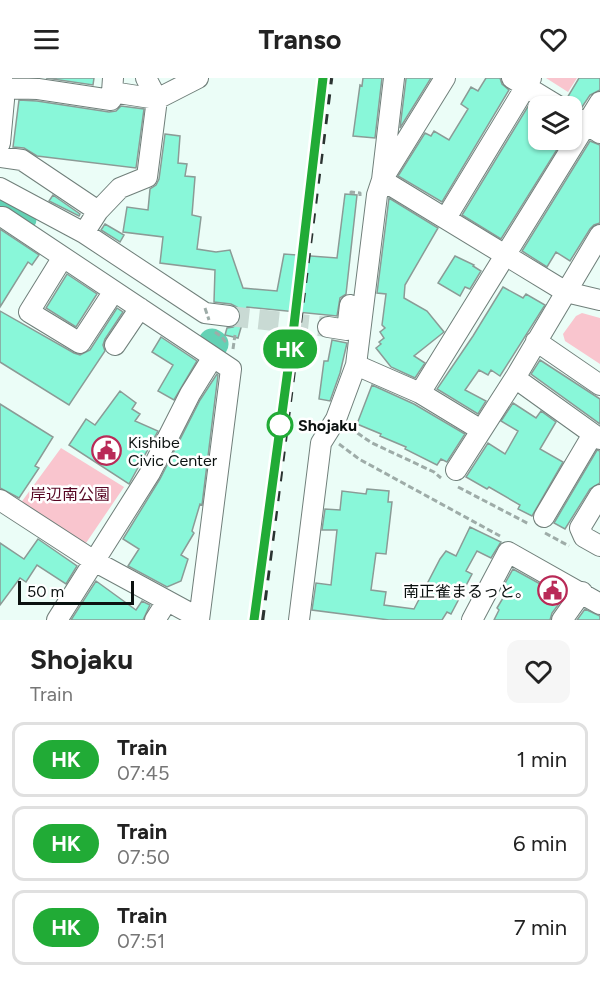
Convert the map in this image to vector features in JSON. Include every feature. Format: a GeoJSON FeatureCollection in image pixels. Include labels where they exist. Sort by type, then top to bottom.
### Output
{"type":"FeatureCollection","features":[{"type":"Feature","properties":{"kind":"street"},"geometry":{"type":"LineString","coordinates":[[2,78],[3,148],[98,211]]}},
{"type":"Feature","properties":{"kind":"street"},"geometry":{"type":"LineString","coordinates":[[84,233],[98,211],[120,188],[147,177],[157,99],[146,78]]}},
{"type":"Feature","properties":{"kind":"street"},"geometry":{"type":"LineString","coordinates":[[1,92],[38,90],[111,100],[112,85],[157,99],[198,78]]}},
{"type":"Feature","properties":{"kind":"street"},"geometry":{"type":"LineString","coordinates":[[299,620],[321,443],[331,427],[356,365],[394,78]]}},
{"type":"Feature","properties":{"kind":"street"},"geometry":{"type":"LineString","coordinates":[[328,327],[347,330],[365,194],[382,180],[445,78]]}},
{"type":"Feature","properties":{"kind":"street"},"geometry":{"type":"LineString","coordinates":[[446,219],[523,81],[544,96]]}},
{"type":"Feature","properties":{"kind":"street"},"geometry":{"type":"LineString","coordinates":[[420,393],[600,102]]}},
{"type":"Feature","properties":{"kind":"street"},"geometry":{"type":"LineString","coordinates":[[382,180],[566,292],[600,300]]}},
{"type":"Feature","properties":{"kind":"street"},"geometry":{"type":"LineString","coordinates":[[0,500],[94,561],[199,619],[231,369],[3,217],[3,202],[84,233],[231,329]]}},
{"type":"Feature","properties":{"kind":"street"},"geometry":{"type":"LineString","coordinates":[[454,480],[481,430],[515,378],[600,235]]}},
{"type":"Feature","properties":{"kind":"street"},"geometry":{"type":"LineString","coordinates":[[63,257],[29,312],[80,343],[114,291]]}},
{"type":"Feature","properties":{"kind":"street"},"geometry":{"type":"LineString","coordinates":[[115,345],[140,308]]}},
{"type":"Feature","properties":{"kind":"street"},"geometry":{"type":"LineString","coordinates":[[536,341],[600,385]]}},
{"type":"Feature","properties":{"kind":"street"},"geometry":{"type":"LineString","coordinates":[[57,620],[160,455],[184,404],[213,357]]}},
{"type":"Feature","properties":{"kind":"street"},"geometry":{"type":"LineString","coordinates":[[356,365],[420,393],[481,430]]}},
{"type":"Feature","properties":{"kind":"street"},"geometry":{"type":"LineString","coordinates":[[515,378],[596,437],[537,524]]}},
{"type":"Feature","properties":{"kind":"street"},"geometry":{"type":"LineString","coordinates":[[600,495],[580,528],[584,537],[600,546]]}},
{"type":"Feature","properties":{"kind":"street"},"geometry":{"type":"LineString","coordinates":[[472,620],[508,552],[600,604]]}},
{"type":"Feature","properties":{"kind":"street"},"geometry":{"type":"LineString","coordinates":[[562,620],[582,592]]}},
{"type":"Feature","properties":{"kind":"street"},"geometry":{"type":"LineString","coordinates":[[155,620],[167,601]]}},
{"type":"Feature","properties":{"kind":"path"},"geometry":{"type":"LineString","coordinates":[[351,194],[351,192],[360,193]]}},
{"type":"Feature","properties":{"kind":"path"},"geometry":{"type":"LineString","coordinates":[[205,308],[209,320]]}},
{"type":"Feature","properties":{"kind":"path"},"geometry":{"type":"LineString","coordinates":[[214,332],[222,337],[227,345],[231,329]]}},
{"type":"Feature","properties":{"kind":"path"},"geometry":{"type":"LineString","coordinates":[[231,329],[233,344]]}},
{"type":"Feature","properties":{"kind":"path"},"geometry":{"type":"LineString","coordinates":[[331,427],[454,480],[537,524],[569,546]]}},
{"type":"Feature","properties":{"kind":"path"},"geometry":{"type":"LineString","coordinates":[[331,427],[359,459],[506,540]]}},
{"type":"Feature","properties":{"kind":"green space"},"geometry":{"type":"Polygon","coordinates":[[[546,78],[577,78],[568,92],[546,78]]]}},
{"type":"Feature","properties":{"kind":"green space"},"geometry":{"type":"Polygon","coordinates":[[[582,313],[600,318],[600,364],[565,341],[563,334],[576,316],[582,313]]]}},
{"type":"Feature","properties":{"kind":"green space","name":"岸辺南公園"},"geometry":{"type":"Polygon","coordinates":[[[61,448],[124,487],[86,543],[20,504],[61,448]]]}},
{"type":"Feature","properties":{"kind":"building"},"geometry":{"type":"Polygon","coordinates":[[[46,78],[94,78],[93,85],[46,78]]]}},
{"type":"Feature","properties":{"kind":"building"},"geometry":{"type":"Polygon","coordinates":[[[363,78],[382,78],[375,138],[353,136],[363,78]]]}},
{"type":"Feature","properties":{"kind":"building"},"geometry":{"type":"Polygon","coordinates":[[[431,78],[400,128],[406,79],[431,78]]]}},
{"type":"Feature","properties":{"kind":"building"},"geometry":{"type":"Polygon","coordinates":[[[486,78],[500,78],[502,84],[509,90],[442,202],[398,176],[425,133],[431,136],[434,131],[449,140],[468,109],[461,104],[471,87],[478,91],[486,78]]]}},
{"type":"Feature","properties":{"kind":"building"},"geometry":{"type":"Polygon","coordinates":[[[579,78],[600,78],[600,90],[590,95],[582,107],[582,96],[568,96],[579,78]]]}},
{"type":"Feature","properties":{"kind":"building"},"geometry":{"type":"Polygon","coordinates":[[[19,100],[109,112],[116,111],[121,106],[144,109],[136,168],[37,156],[24,148],[13,147],[19,100]]]}},
{"type":"Feature","properties":{"kind":"building"},"geometry":{"type":"Polygon","coordinates":[[[528,106],[528,150],[557,150],[501,239],[462,215],[528,106]]]}},
{"type":"Feature","properties":{"kind":"building"},"geometry":{"type":"Polygon","coordinates":[[[165,134],[180,136],[178,163],[187,164],[185,176],[195,177],[192,215],[201,217],[197,249],[216,252],[230,250],[243,288],[277,291],[284,254],[337,258],[345,194],[357,195],[346,294],[340,298],[337,316],[247,307],[238,338],[225,335],[227,328],[239,323],[240,312],[231,304],[214,302],[215,270],[160,263],[163,237],[123,232],[127,207],[148,210],[150,189],[159,179],[165,134]]]}},
{"type":"Feature","properties":{"kind":"building"},"geometry":{"type":"Polygon","coordinates":[[[590,141],[600,145],[600,223],[590,229],[570,261],[556,252],[547,267],[522,251],[590,141]]]}},
{"type":"Feature","properties":{"kind":"building"},"geometry":{"type":"Polygon","coordinates":[[[53,195],[80,214],[79,216],[49,201],[53,195]]]}},
{"type":"Feature","properties":{"kind":"building"},"geometry":{"type":"Polygon","coordinates":[[[389,198],[438,228],[405,285],[404,298],[427,311],[444,332],[414,356],[425,363],[415,378],[391,367],[376,348],[384,338],[380,332],[385,328],[382,325],[386,294],[377,293],[389,198]]]}},
{"type":"Feature","properties":{"kind":"building"},"geometry":{"type":"Polygon","coordinates":[[[105,224],[124,235],[120,242],[101,230],[105,224]]]}},
{"type":"Feature","properties":{"kind":"building"},"geometry":{"type":"Polygon","coordinates":[[[0,229],[39,255],[32,265],[28,262],[0,307],[0,229]]]}},
{"type":"Feature","properties":{"kind":"building"},"geometry":{"type":"Polygon","coordinates":[[[455,256],[481,271],[470,289],[465,287],[460,296],[438,283],[455,256]]]}},
{"type":"Feature","properties":{"kind":"building"},"geometry":{"type":"Polygon","coordinates":[[[67,274],[97,294],[76,327],[46,308],[67,274]]]}},
{"type":"Feature","properties":{"kind":"building"},"geometry":{"type":"Polygon","coordinates":[[[503,287],[523,298],[526,294],[545,305],[500,376],[491,370],[488,375],[479,370],[465,390],[486,401],[478,414],[437,389],[503,287]]]}},
{"type":"Feature","properties":{"kind":"building"},"geometry":{"type":"Polygon","coordinates":[[[117,308],[123,312],[105,339],[103,345],[105,351],[69,405],[0,362],[0,311],[80,355],[90,350],[117,308]]]}},
{"type":"Feature","properties":{"kind":"building"},"geometry":{"type":"Polygon","coordinates":[[[161,337],[197,361],[174,400],[158,391],[173,365],[152,352],[161,337]]]}},
{"type":"Feature","properties":{"kind":"building"},"geometry":{"type":"Polygon","coordinates":[[[332,340],[347,343],[330,401],[319,399],[324,361],[328,361],[332,340]]]}},
{"type":"Feature","properties":{"kind":"building"},"geometry":{"type":"Polygon","coordinates":[[[540,360],[600,399],[600,424],[531,374],[540,360]]]}},
{"type":"Feature","properties":{"kind":"building"},"geometry":{"type":"Polygon","coordinates":[[[217,374],[202,505],[200,504],[192,531],[194,533],[181,555],[188,559],[181,581],[167,587],[128,566],[139,549],[123,539],[160,479],[200,400],[217,374]]]}},
{"type":"Feature","properties":{"kind":"building"},"geometry":{"type":"Polygon","coordinates":[[[372,385],[414,404],[465,434],[447,462],[441,459],[437,465],[405,449],[406,447],[380,436],[381,434],[357,424],[372,385]]]}},
{"type":"Feature","properties":{"kind":"building"},"geometry":{"type":"Polygon","coordinates":[[[120,391],[136,403],[132,409],[140,414],[135,421],[158,431],[129,484],[69,445],[86,419],[95,425],[120,391]]]}},
{"type":"Feature","properties":{"kind":"building"},"geometry":{"type":"Polygon","coordinates":[[[513,403],[536,418],[541,411],[556,422],[540,449],[563,462],[532,516],[518,509],[520,505],[466,477],[488,443],[505,454],[518,431],[501,421],[513,403]]]}},
{"type":"Feature","properties":{"kind":"building"},"geometry":{"type":"Polygon","coordinates":[[[0,404],[53,437],[35,466],[39,468],[19,498],[0,488],[0,404]]]}},
{"type":"Feature","properties":{"kind":"building"},"geometry":{"type":"Polygon","coordinates":[[[597,450],[600,451],[600,483],[590,489],[565,529],[554,523],[597,450]]]}},
{"type":"Feature","properties":{"kind":"building"},"geometry":{"type":"Polygon","coordinates":[[[367,489],[389,491],[388,502],[392,502],[386,554],[376,553],[371,590],[386,592],[384,605],[414,609],[440,559],[446,551],[456,556],[470,527],[501,542],[491,558],[477,551],[466,571],[472,574],[451,614],[447,612],[442,620],[389,620],[312,610],[316,583],[331,585],[337,530],[322,530],[325,509],[340,510],[342,491],[366,494],[367,489]]]}},
{"type":"Feature","properties":{"kind":"building"},"geometry":{"type":"Polygon","coordinates":[[[38,539],[77,566],[66,584],[37,565],[26,582],[20,578],[0,605],[0,543],[24,559],[38,539]]]}},
{"type":"Feature","properties":{"kind":"building"},"geometry":{"type":"Polygon","coordinates":[[[513,569],[564,597],[552,613],[550,620],[494,620],[499,610],[497,608],[509,588],[504,585],[513,569]]]}},
{"type":"Feature","properties":{"kind":"building"},"geometry":{"type":"Polygon","coordinates":[[[96,581],[136,610],[142,601],[150,605],[143,620],[71,620],[96,581]]]}},
{"type":"Feature","properties":{"kind":"building"},"geometry":{"type":"Polygon","coordinates":[[[585,609],[600,616],[600,620],[577,620],[585,609]]]}},
{"type":"Feature","properties":{"kind":"waterway"},"geometry":{"type":"LineString","coordinates":[[0,204],[23,219]]}},
{"type":"Feature","properties":{"kind":"tunnel"},"geometry":{"type":"LineString","coordinates":[[229,316],[328,327]]}},
{"type":"Feature","properties":{"kind":"railway"},"geometry":{"type":"LineString","coordinates":[[262,620],[331,78]]}},
{"type":"Feature","properties":{"kind":"railway"},"geometry":{"type":"LineString","coordinates":[[304,230],[322,84]]}},
{"type":"Feature","properties":{"kind":"train","name":"HK"},"geometry":{"type":"LineString","coordinates":[[254,620],[294,325],[323,78]]}},
{"type":"Feature","properties":{"kind":"place","name":"Shojaku"},"geometry":{"type":"Point","coordinates":[280,425]}},
{"type":"Feature","properties":{"kind":"place","name":"Kishibe Civic Center"},"geometry":{"type":"Point","coordinates":[107,451]}},
{"type":"Feature","properties":{"kind":"place","name":"南正雀まるっと。"},"geometry":{"type":"Point","coordinates":[552,591]}}]}
